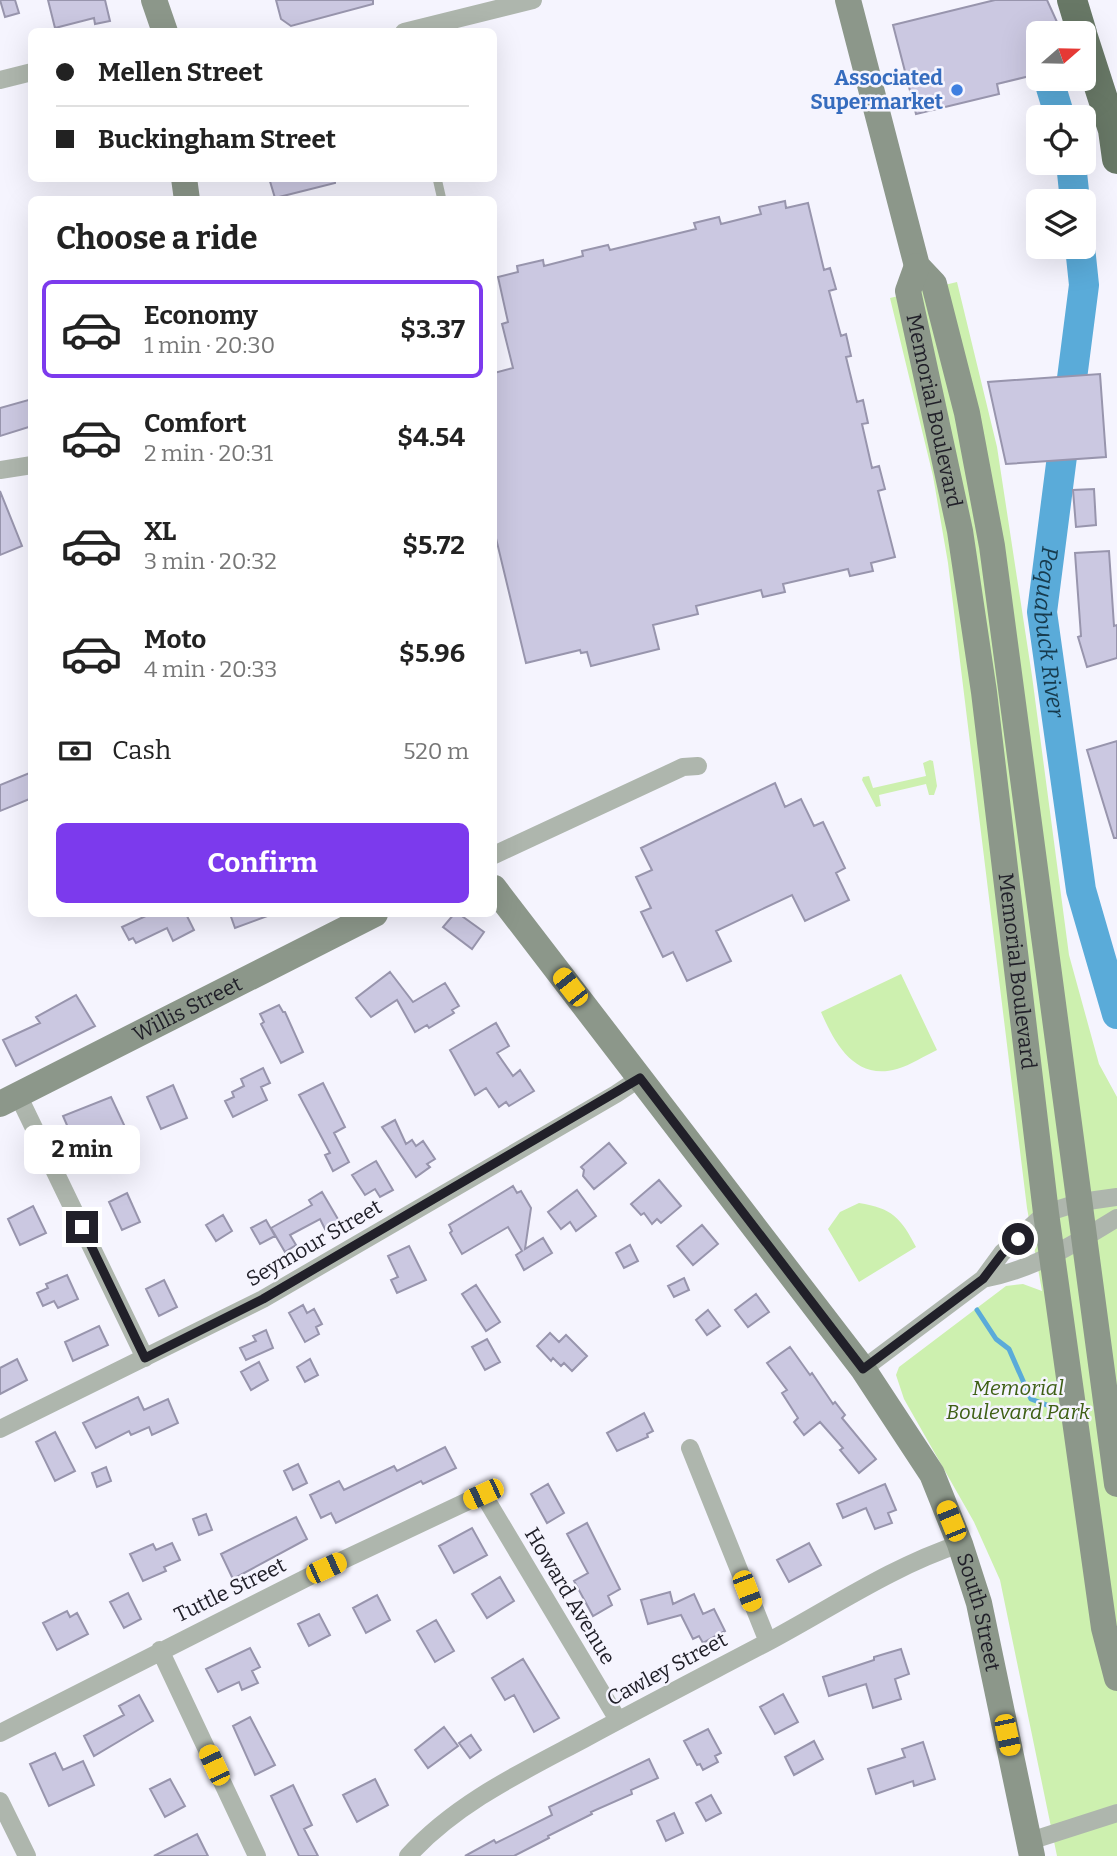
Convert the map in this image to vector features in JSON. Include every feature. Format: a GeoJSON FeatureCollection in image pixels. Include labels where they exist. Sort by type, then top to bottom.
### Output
{"type":"FeatureCollection","features":[{"type":"Feature","properties":{"kind":"highway"},"geometry":{"type":"LineString","coordinates":[[1072,0],[1079,21]]}},
{"type":"Feature","properties":{"kind":"highway"},"geometry":{"type":"LineString","coordinates":[[1096,76],[1113,130],[1117,159]]}},
{"type":"Feature","properties":{"kind":"main road"},"geometry":{"type":"LineString","coordinates":[[154,0],[164,28]]}},
{"type":"Feature","properties":{"kind":"main road","name":"Memorial Boulevard"},"geometry":{"type":"LineString","coordinates":[[848,0],[917,266],[934,284],[967,413],[992,546],[1117,1484]]}},
{"type":"Feature","properties":{"kind":"main road","name":"Memorial Boulevard"},"geometry":{"type":"LineString","coordinates":[[917,266],[908,291],[960,531],[982,678],[1046,1213],[1104,1628],[1117,1678]]}},
{"type":"Feature","properties":{"kind":"main road","name":"South Street"},"geometry":{"type":"LineString","coordinates":[[497,892],[863,1369],[932,1474],[960,1544],[979,1603],[1031,1849]]}},
{"type":"Feature","properties":{"kind":"main road","name":"Willis Street"},"geometry":{"type":"LineString","coordinates":[[9,1099],[369,917]]}},
{"type":"Feature","properties":{"kind":"street"},"geometry":{"type":"LineString","coordinates":[[420,28],[533,0]]}},
{"type":"Feature","properties":{"kind":"street"},"geometry":{"type":"LineString","coordinates":[[0,80],[28,73]]}},
{"type":"Feature","properties":{"kind":"street"},"geometry":{"type":"LineString","coordinates":[[0,470],[28,466]]}},
{"type":"Feature","properties":{"kind":"street"},"geometry":{"type":"LineString","coordinates":[[497,854],[683,767],[698,766]]}},
{"type":"Feature","properties":{"kind":"street","name":"Seymour Street"},"geometry":{"type":"LineString","coordinates":[[0,1429],[263,1299],[640,1078]]}},
{"type":"Feature","properties":{"kind":"street"},"geometry":{"type":"LineString","coordinates":[[9,1099],[145,1358]]}},
{"type":"Feature","properties":{"kind":"street"},"geometry":{"type":"LineString","coordinates":[[863,1369],[983,1279],[1002,1254],[1046,1213],[1081,1202],[1117,1197]]}},
{"type":"Feature","properties":{"kind":"street"},"geometry":{"type":"LineString","coordinates":[[983,1279],[1006,1275],[1052,1256],[1117,1218]]}},
{"type":"Feature","properties":{"kind":"street"},"geometry":{"type":"LineString","coordinates":[[690,1448],[768,1642]]}},
{"type":"Feature","properties":{"kind":"street","name":"Tuttle Street"},"geometry":{"type":"LineString","coordinates":[[0,1732],[326,1568],[483,1494]]}},
{"type":"Feature","properties":{"kind":"street","name":"Howard Avenue"},"geometry":{"type":"LineString","coordinates":[[483,1494],[618,1720]]}},
{"type":"Feature","properties":{"kind":"street","name":"Cawley Street"},"geometry":{"type":"LineString","coordinates":[[408,1856],[429,1836],[497,1785],[768,1642],[817,1613],[939,1551],[960,1544]]}},
{"type":"Feature","properties":{"kind":"street"},"geometry":{"type":"LineString","coordinates":[[160,1650],[257,1856]]}},
{"type":"Feature","properties":{"kind":"street"},"geometry":{"type":"LineString","coordinates":[[0,1801],[27,1856]]}},
{"type":"Feature","properties":{"kind":"street"},"geometry":{"type":"LineString","coordinates":[[1031,1849],[1117,1813]]}},
{"type":"Feature","properties":{"kind":"green space","name":"Memorial Boulevard Park"},"geometry":{"type":"Polygon","coordinates":[[[957,282],[997,447],[1032,676],[1069,955],[1099,1064],[1117,1097],[1117,1856],[1057,1856],[1000,1580],[974,1522],[904,1399],[896,1375],[899,1367],[1006,1286],[1023,1284],[1042,1291],[1027,1208],[948,563],[933,476],[890,298],[957,282]]]}},
{"type":"Feature","properties":{"kind":"green space"},"geometry":{"type":"Polygon","coordinates":[[[933,761],[937,786],[934,795],[929,795],[926,784],[879,795],[881,806],[876,807],[862,780],[863,777],[869,776],[873,788],[926,776],[923,763],[933,761]]]}},
{"type":"Feature","properties":{"kind":"green space"},"geometry":{"type":"Polygon","coordinates":[[[901,974],[937,1050],[897,1069],[869,1070],[848,1057],[821,1012],[901,974]]]}},
{"type":"Feature","properties":{"kind":"green space"},"geometry":{"type":"Polygon","coordinates":[[[859,1203],[888,1211],[900,1222],[916,1247],[859,1282],[828,1229],[840,1212],[859,1203]]]}},
{"type":"Feature","properties":{"kind":"building"},"geometry":{"type":"Polygon","coordinates":[[[0,0],[15,0],[19,13],[5,17],[0,0]]]}},
{"type":"Feature","properties":{"kind":"building"},"geometry":{"type":"Polygon","coordinates":[[[48,0],[105,0],[110,21],[95,24],[94,18],[55,28],[48,0]]]}},
{"type":"Feature","properties":{"kind":"building"},"geometry":{"type":"Polygon","coordinates":[[[276,0],[373,0],[373,4],[291,26],[281,19],[276,0]]]}},
{"type":"Feature","properties":{"kind":"building"},"geometry":{"type":"Polygon","coordinates":[[[995,0],[1047,0],[1057,21],[1026,21],[1026,77],[997,84],[999,94],[916,114],[893,25],[995,0]]]}},
{"type":"Feature","properties":{"kind":"building"},"geometry":{"type":"Polygon","coordinates":[[[270,182],[335,182],[283,196],[274,196],[270,182]]]}},
{"type":"Feature","properties":{"kind":"building"},"geometry":{"type":"Polygon","coordinates":[[[785,201],[786,208],[808,203],[824,270],[830,268],[836,289],[829,291],[841,336],[846,334],[851,356],[846,357],[857,402],[863,400],[868,423],[862,424],[872,468],[879,466],[885,489],[878,491],[895,557],[871,563],[873,571],[850,576],[848,569],[783,584],[785,592],[763,597],[761,590],[696,606],[698,614],[653,625],[659,649],[591,666],[587,652],[581,653],[580,650],[526,663],[497,542],[497,372],[513,368],[502,324],[508,322],[498,277],[518,272],[517,266],[543,260],[544,266],[583,256],[582,251],[608,245],[610,250],[696,229],[694,223],[719,217],[721,224],[761,214],[759,207],[785,201]]]}},
{"type":"Feature","properties":{"kind":"building"},"geometry":{"type":"Polygon","coordinates":[[[1100,374],[1106,457],[1006,464],[988,382],[1100,374]]]}},
{"type":"Feature","properties":{"kind":"building"},"geometry":{"type":"Polygon","coordinates":[[[28,400],[28,427],[0,436],[0,408],[28,400]]]}},
{"type":"Feature","properties":{"kind":"building"},"geometry":{"type":"Polygon","coordinates":[[[1094,489],[1096,525],[1076,527],[1073,490],[1094,489]]]}},
{"type":"Feature","properties":{"kind":"building"},"geometry":{"type":"Polygon","coordinates":[[[0,491],[22,546],[0,555],[0,491]]]}},
{"type":"Feature","properties":{"kind":"building"},"geometry":{"type":"Polygon","coordinates":[[[1109,551],[1114,626],[1117,625],[1117,658],[1087,667],[1078,637],[1081,636],[1075,553],[1109,551]]]}},
{"type":"Feature","properties":{"kind":"building"},"geometry":{"type":"Polygon","coordinates":[[[1117,741],[1117,838],[1114,838],[1087,750],[1117,741]]]}},
{"type":"Feature","properties":{"kind":"building"},"geometry":{"type":"Polygon","coordinates":[[[28,774],[28,800],[0,811],[0,785],[28,774]]]}},
{"type":"Feature","properties":{"kind":"building"},"geometry":{"type":"Polygon","coordinates":[[[775,783],[785,807],[801,799],[814,826],[823,822],[845,868],[836,873],[849,900],[805,921],[792,895],[716,931],[731,961],[687,981],[673,952],[663,957],[641,912],[651,908],[636,877],[652,870],[641,848],[775,783]]]}},
{"type":"Feature","properties":{"kind":"building"},"geometry":{"type":"Polygon","coordinates":[[[144,917],[188,917],[194,930],[173,941],[167,928],[136,943],[133,938],[129,940],[122,927],[144,917]]]}},
{"type":"Feature","properties":{"kind":"building"},"geometry":{"type":"Polygon","coordinates":[[[231,917],[265,917],[235,928],[231,917]]]}},
{"type":"Feature","properties":{"kind":"building"},"geometry":{"type":"Polygon","coordinates":[[[451,917],[463,917],[484,932],[472,949],[443,927],[451,917]]]}},
{"type":"Feature","properties":{"kind":"building"},"geometry":{"type":"Polygon","coordinates":[[[390,972],[413,1002],[445,983],[459,1006],[452,1010],[454,1013],[429,1028],[427,1025],[415,1032],[397,1000],[371,1017],[356,998],[390,972]]]}},
{"type":"Feature","properties":{"kind":"building"},"geometry":{"type":"Polygon","coordinates":[[[76,995],[95,1026],[16,1066],[3,1040],[40,1023],[36,1017],[76,995]]]}},
{"type":"Feature","properties":{"kind":"building"},"geometry":{"type":"Polygon","coordinates":[[[279,1005],[285,1012],[303,1052],[281,1063],[261,1024],[264,1022],[260,1014],[279,1005]]]}},
{"type":"Feature","properties":{"kind":"building"},"geometry":{"type":"Polygon","coordinates":[[[496,1023],[509,1046],[497,1053],[513,1076],[520,1070],[534,1091],[509,1106],[506,1102],[499,1107],[486,1088],[475,1095],[450,1050],[496,1023]]]}},
{"type":"Feature","properties":{"kind":"building"},"geometry":{"type":"Polygon","coordinates":[[[263,1068],[270,1083],[261,1087],[267,1100],[233,1117],[225,1101],[234,1097],[232,1092],[244,1086],[241,1079],[263,1068]]]}},
{"type":"Feature","properties":{"kind":"building"},"geometry":{"type":"Polygon","coordinates":[[[323,1083],[345,1127],[334,1133],[349,1162],[333,1171],[325,1155],[330,1153],[299,1095],[323,1083]]]}},
{"type":"Feature","properties":{"kind":"building"},"geometry":{"type":"Polygon","coordinates":[[[173,1085],[187,1118],[161,1129],[147,1097],[173,1085]]]}},
{"type":"Feature","properties":{"kind":"building"},"geometry":{"type":"Polygon","coordinates":[[[111,1097],[125,1127],[97,1140],[99,1144],[79,1153],[63,1116],[111,1097]]]}},
{"type":"Feature","properties":{"kind":"building"},"geometry":{"type":"Polygon","coordinates":[[[395,1120],[406,1144],[412,1140],[416,1146],[423,1141],[435,1159],[427,1164],[430,1167],[416,1177],[382,1127],[395,1120]]]}},
{"type":"Feature","properties":{"kind":"building"},"geometry":{"type":"Polygon","coordinates":[[[609,1143],[626,1163],[594,1189],[583,1176],[584,1170],[581,1167],[609,1143]]]}},
{"type":"Feature","properties":{"kind":"building"},"geometry":{"type":"Polygon","coordinates":[[[376,1161],[393,1190],[380,1197],[375,1189],[365,1195],[352,1175],[376,1161]]]}},
{"type":"Feature","properties":{"kind":"building"},"geometry":{"type":"Polygon","coordinates":[[[659,1180],[681,1206],[661,1223],[657,1219],[652,1224],[644,1213],[641,1215],[631,1204],[659,1180]]]}},
{"type":"Feature","properties":{"kind":"building"},"geometry":{"type":"Polygon","coordinates":[[[513,1186],[517,1193],[521,1191],[531,1208],[525,1249],[543,1238],[552,1253],[524,1270],[516,1255],[522,1251],[508,1227],[462,1254],[450,1233],[452,1231],[449,1225],[513,1186]]]}},
{"type":"Feature","properties":{"kind":"building"},"geometry":{"type":"Polygon","coordinates":[[[577,1190],[596,1216],[576,1231],[570,1222],[561,1229],[548,1212],[577,1190]]]}},
{"type":"Feature","properties":{"kind":"building"},"geometry":{"type":"Polygon","coordinates":[[[322,1192],[339,1221],[325,1229],[320,1219],[290,1235],[296,1245],[285,1252],[271,1228],[312,1205],[309,1200],[322,1192]]]}},
{"type":"Feature","properties":{"kind":"building"},"geometry":{"type":"Polygon","coordinates":[[[127,1193],[140,1222],[122,1230],[109,1202],[127,1193]]]}},
{"type":"Feature","properties":{"kind":"building"},"geometry":{"type":"Polygon","coordinates":[[[33,1206],[46,1233],[20,1245],[8,1219],[33,1206]]]}},
{"type":"Feature","properties":{"kind":"building"},"geometry":{"type":"Polygon","coordinates":[[[223,1215],[232,1231],[216,1241],[206,1225],[223,1215]]]}},
{"type":"Feature","properties":{"kind":"building"},"geometry":{"type":"Polygon","coordinates":[[[266,1220],[275,1236],[260,1244],[251,1228],[266,1220]]]}},
{"type":"Feature","properties":{"kind":"building"},"geometry":{"type":"Polygon","coordinates":[[[702,1225],[718,1244],[693,1265],[677,1246],[702,1225]]]}},
{"type":"Feature","properties":{"kind":"building"},"geometry":{"type":"Polygon","coordinates":[[[630,1245],[638,1261],[624,1268],[616,1253],[630,1245]]]}},
{"type":"Feature","properties":{"kind":"building"},"geometry":{"type":"Polygon","coordinates":[[[409,1246],[426,1280],[397,1293],[391,1280],[398,1277],[388,1256],[409,1246]]]}},
{"type":"Feature","properties":{"kind":"building"},"geometry":{"type":"Polygon","coordinates":[[[67,1275],[78,1299],[58,1308],[54,1301],[43,1306],[37,1293],[48,1288],[46,1284],[67,1275]]]}},
{"type":"Feature","properties":{"kind":"building"},"geometry":{"type":"Polygon","coordinates":[[[684,1278],[689,1290],[674,1297],[668,1286],[684,1278]]]}},
{"type":"Feature","properties":{"kind":"building"},"geometry":{"type":"Polygon","coordinates":[[[164,1280],[177,1307],[159,1316],[146,1289],[164,1280]]]}},
{"type":"Feature","properties":{"kind":"building"},"geometry":{"type":"Polygon","coordinates":[[[476,1285],[500,1322],[486,1331],[462,1294],[476,1285]]]}},
{"type":"Feature","properties":{"kind":"building"},"geometry":{"type":"Polygon","coordinates":[[[756,1294],[769,1312],[748,1327],[735,1310],[756,1294]]]}},
{"type":"Feature","properties":{"kind":"building"},"geometry":{"type":"Polygon","coordinates":[[[303,1305],[307,1313],[314,1309],[322,1324],[316,1327],[319,1334],[305,1342],[289,1313],[303,1305]]]}},
{"type":"Feature","properties":{"kind":"building"},"geometry":{"type":"Polygon","coordinates":[[[708,1310],[720,1326],[707,1335],[696,1320],[708,1310]]]}},
{"type":"Feature","properties":{"kind":"building"},"geometry":{"type":"Polygon","coordinates":[[[99,1326],[108,1345],[73,1361],[65,1342],[99,1326]]]}},
{"type":"Feature","properties":{"kind":"building"},"geometry":{"type":"Polygon","coordinates":[[[266,1330],[273,1348],[246,1360],[240,1348],[256,1341],[253,1336],[266,1330]]]}},
{"type":"Feature","properties":{"kind":"building"},"geometry":{"type":"Polygon","coordinates":[[[550,1333],[559,1342],[566,1335],[587,1356],[572,1371],[564,1363],[561,1366],[553,1358],[551,1361],[537,1346],[550,1333]]]}},
{"type":"Feature","properties":{"kind":"building"},"geometry":{"type":"Polygon","coordinates":[[[487,1339],[500,1362],[485,1370],[472,1347],[487,1339]]]}},
{"type":"Feature","properties":{"kind":"building"},"geometry":{"type":"Polygon","coordinates":[[[790,1347],[833,1404],[835,1402],[845,1415],[842,1418],[876,1459],[859,1473],[840,1450],[843,1448],[820,1422],[804,1435],[794,1422],[798,1418],[782,1393],[787,1390],[767,1363],[790,1347]]]}},
{"type":"Feature","properties":{"kind":"building"},"geometry":{"type":"Polygon","coordinates":[[[17,1359],[27,1380],[0,1394],[0,1368],[17,1359]]]}},
{"type":"Feature","properties":{"kind":"building"},"geometry":{"type":"Polygon","coordinates":[[[310,1359],[318,1375],[305,1382],[297,1367],[310,1359]]]}},
{"type":"Feature","properties":{"kind":"building"},"geometry":{"type":"Polygon","coordinates":[[[259,1362],[268,1380],[251,1390],[241,1372],[259,1362]]]}},
{"type":"Feature","properties":{"kind":"building"},"geometry":{"type":"Polygon","coordinates":[[[138,1397],[144,1410],[168,1399],[178,1423],[152,1435],[149,1427],[131,1435],[129,1431],[96,1448],[83,1423],[138,1397]]]}},
{"type":"Feature","properties":{"kind":"building"},"geometry":{"type":"Polygon","coordinates":[[[644,1413],[653,1431],[647,1434],[648,1437],[617,1451],[607,1433],[644,1413]]]}},
{"type":"Feature","properties":{"kind":"building"},"geometry":{"type":"Polygon","coordinates":[[[55,1432],[75,1471],[55,1481],[36,1442],[55,1432]]]}},
{"type":"Feature","properties":{"kind":"building"},"geometry":{"type":"Polygon","coordinates":[[[445,1447],[456,1468],[423,1484],[421,1481],[336,1523],[331,1513],[321,1518],[310,1495],[339,1481],[344,1490],[394,1466],[397,1471],[445,1447]]]}},
{"type":"Feature","properties":{"kind":"building"},"geometry":{"type":"Polygon","coordinates":[[[298,1464],[307,1483],[293,1490],[284,1471],[298,1464]]]}},
{"type":"Feature","properties":{"kind":"building"},"geometry":{"type":"Polygon","coordinates":[[[106,1467],[111,1481],[97,1487],[92,1473],[106,1467]]]}},
{"type":"Feature","properties":{"kind":"building"},"geometry":{"type":"Polygon","coordinates":[[[548,1484],[564,1513],[547,1523],[531,1494],[548,1484]]]}},
{"type":"Feature","properties":{"kind":"building"},"geometry":{"type":"Polygon","coordinates":[[[885,1484],[896,1510],[888,1513],[892,1523],[875,1529],[866,1508],[843,1518],[837,1504],[885,1484]]]}},
{"type":"Feature","properties":{"kind":"building"},"geometry":{"type":"Polygon","coordinates":[[[206,1514],[212,1530],[199,1535],[193,1519],[206,1514]]]}},
{"type":"Feature","properties":{"kind":"building"},"geometry":{"type":"Polygon","coordinates":[[[296,1517],[307,1539],[233,1579],[221,1554],[296,1517]]]}},
{"type":"Feature","properties":{"kind":"building"},"geometry":{"type":"Polygon","coordinates":[[[587,1523],[620,1589],[608,1596],[612,1605],[593,1616],[574,1581],[588,1573],[567,1534],[587,1523]]]}},
{"type":"Feature","properties":{"kind":"building"},"geometry":{"type":"Polygon","coordinates":[[[472,1528],[487,1555],[454,1573],[439,1546],[472,1528]]]}},
{"type":"Feature","properties":{"kind":"building"},"geometry":{"type":"Polygon","coordinates":[[[172,1543],[180,1560],[164,1567],[166,1571],[143,1581],[130,1554],[153,1544],[156,1550],[172,1543]]]}},
{"type":"Feature","properties":{"kind":"building"},"geometry":{"type":"Polygon","coordinates":[[[809,1543],[821,1565],[789,1582],[777,1560],[809,1543]]]}},
{"type":"Feature","properties":{"kind":"building"},"geometry":{"type":"Polygon","coordinates":[[[500,1577],[514,1601],[487,1618],[472,1594],[500,1577]]]}},
{"type":"Feature","properties":{"kind":"building"},"geometry":{"type":"Polygon","coordinates":[[[670,1592],[673,1604],[694,1594],[703,1614],[714,1609],[725,1631],[703,1643],[699,1636],[693,1639],[681,1615],[648,1624],[641,1600],[670,1592]]]}},
{"type":"Feature","properties":{"kind":"building"},"geometry":{"type":"Polygon","coordinates":[[[128,1593],[141,1619],[124,1628],[110,1602],[128,1593]]]}},
{"type":"Feature","properties":{"kind":"building"},"geometry":{"type":"Polygon","coordinates":[[[377,1595],[390,1620],[366,1633],[353,1608],[377,1595]]]}},
{"type":"Feature","properties":{"kind":"building"},"geometry":{"type":"Polygon","coordinates":[[[67,1611],[70,1617],[77,1613],[88,1634],[57,1650],[43,1623],[67,1611]]]}},
{"type":"Feature","properties":{"kind":"building"},"geometry":{"type":"Polygon","coordinates":[[[319,1614],[330,1635],[309,1646],[298,1624],[319,1614]]]}},
{"type":"Feature","properties":{"kind":"building"},"geometry":{"type":"Polygon","coordinates":[[[436,1620],[454,1651],[435,1662],[417,1631],[436,1620]]]}},
{"type":"Feature","properties":{"kind":"building"},"geometry":{"type":"Polygon","coordinates":[[[250,1648],[260,1667],[252,1671],[258,1683],[242,1690],[239,1682],[218,1692],[206,1669],[250,1648]]]}},
{"type":"Feature","properties":{"kind":"building"},"geometry":{"type":"Polygon","coordinates":[[[901,1649],[909,1674],[895,1679],[901,1699],[873,1708],[866,1684],[829,1696],[823,1677],[901,1649]]]}},
{"type":"Feature","properties":{"kind":"building"},"geometry":{"type":"Polygon","coordinates":[[[523,1659],[559,1718],[534,1732],[514,1695],[505,1700],[492,1678],[523,1659]]]}},
{"type":"Feature","properties":{"kind":"building"},"geometry":{"type":"Polygon","coordinates":[[[783,1694],[798,1722],[775,1734],[760,1707],[783,1694]]]}},
{"type":"Feature","properties":{"kind":"building"},"geometry":{"type":"Polygon","coordinates":[[[139,1695],[153,1721],[94,1756],[84,1736],[124,1715],[119,1706],[139,1695]]]}},
{"type":"Feature","properties":{"kind":"building"},"geometry":{"type":"Polygon","coordinates":[[[250,1717],[275,1765],[255,1775],[233,1726],[250,1717]]]}},
{"type":"Feature","properties":{"kind":"building"},"geometry":{"type":"Polygon","coordinates":[[[444,1727],[458,1746],[428,1768],[415,1750],[444,1727]]]}},
{"type":"Feature","properties":{"kind":"building"},"geometry":{"type":"Polygon","coordinates":[[[708,1729],[721,1753],[715,1756],[718,1762],[703,1770],[700,1764],[697,1765],[684,1741],[708,1729]]]}},
{"type":"Feature","properties":{"kind":"building"},"geometry":{"type":"Polygon","coordinates":[[[471,1735],[481,1750],[470,1758],[459,1743],[471,1735]]]}},
{"type":"Feature","properties":{"kind":"building"},"geometry":{"type":"Polygon","coordinates":[[[814,1741],[823,1759],[794,1775],[785,1757],[814,1741]]]}},
{"type":"Feature","properties":{"kind":"building"},"geometry":{"type":"Polygon","coordinates":[[[923,1742],[935,1779],[914,1786],[913,1781],[876,1794],[868,1769],[905,1757],[902,1749],[923,1742]]]}},
{"type":"Feature","properties":{"kind":"building"},"geometry":{"type":"Polygon","coordinates":[[[55,1753],[63,1770],[83,1761],[94,1785],[49,1806],[30,1764],[55,1753]]]}},
{"type":"Feature","properties":{"kind":"building"},"geometry":{"type":"Polygon","coordinates":[[[649,1759],[658,1778],[631,1790],[632,1794],[591,1812],[592,1814],[548,1836],[549,1838],[514,1856],[465,1856],[494,1840],[496,1843],[552,1815],[549,1807],[649,1759]]]}},
{"type":"Feature","properties":{"kind":"building"},"geometry":{"type":"Polygon","coordinates":[[[170,1779],[185,1806],[165,1817],[150,1789],[170,1779]]]}},
{"type":"Feature","properties":{"kind":"building"},"geometry":{"type":"Polygon","coordinates":[[[375,1779],[388,1805],[357,1822],[343,1795],[375,1779]]]}},
{"type":"Feature","properties":{"kind":"building"},"geometry":{"type":"Polygon","coordinates":[[[293,1785],[312,1825],[304,1829],[318,1856],[299,1856],[271,1796],[293,1785]]]}},
{"type":"Feature","properties":{"kind":"building"},"geometry":{"type":"Polygon","coordinates":[[[711,1795],[721,1813],[706,1821],[696,1803],[711,1795]]]}},
{"type":"Feature","properties":{"kind":"building"},"geometry":{"type":"Polygon","coordinates":[[[674,1813],[683,1833],[666,1841],[657,1821],[674,1813]]]}},
{"type":"Feature","properties":{"kind":"building"},"geometry":{"type":"Polygon","coordinates":[[[197,1834],[208,1856],[154,1856],[197,1834]]]}},
{"type":"Feature","properties":{"kind":"waterway","name":"Pequabuck River"},"geometry":{"type":"LineString","coordinates":[[1052,91],[1056,105]]}},
{"type":"Feature","properties":{"kind":"waterway","name":"Pequabuck River"},"geometry":{"type":"LineString","coordinates":[[1072,175],[1074,189]]}},
{"type":"Feature","properties":{"kind":"waterway","name":"Pequabuck River"},"geometry":{"type":"LineString","coordinates":[[1081,259],[1084,285],[1042,612],[1081,890],[1117,1014]]}},
{"type":"Feature","properties":{"kind":"waterway"},"geometry":{"type":"LineString","coordinates":[[977,1310],[996,1339],[1009,1349],[1031,1399],[1052,1407]]}},
{"type":"Feature","properties":{"kind":"place","name":"Associated Supermarket"},"geometry":{"type":"Point","coordinates":[957,90]}},
{"type":"Feature","properties":{"kind":"route"},"geometry":{"type":"LineString","coordinates":[[82,1227],[145,1358],[263,1299],[640,1078],[863,1369],[888,1353],[983,1279],[1002,1254],[1018,1239]]}}]}
